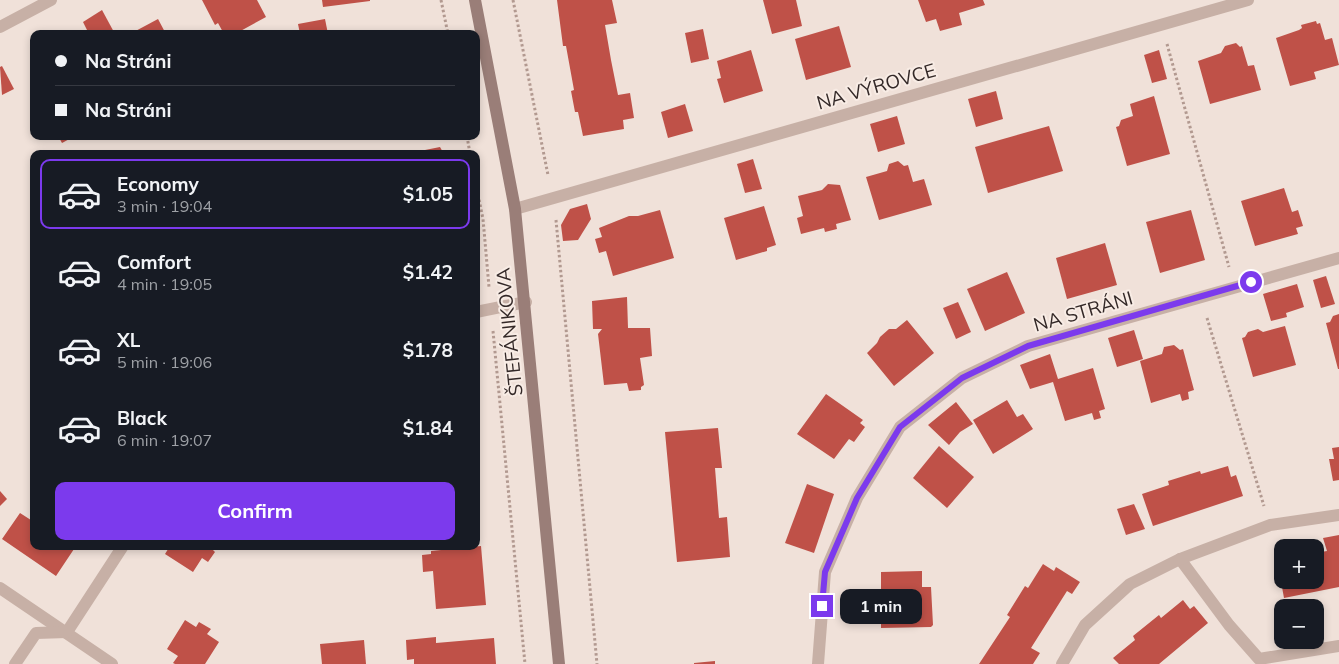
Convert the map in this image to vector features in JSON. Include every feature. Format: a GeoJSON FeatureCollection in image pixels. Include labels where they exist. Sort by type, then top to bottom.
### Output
{"type":"FeatureCollection","features":[{"type":"Feature","properties":{"kind":"street"},"geometry":{"type":"LineString","coordinates":[[0,27],[51,0]]}},
{"type":"Feature","properties":{"kind":"street","name":"ŠTEFÁNIKOVA"},"geometry":{"type":"LineString","coordinates":[[476,0],[515,209],[526,302],[559,664]]}},
{"type":"Feature","properties":{"kind":"street","name":"NA VÝROVCE"},"geometry":{"type":"LineString","coordinates":[[515,209],[1248,0]]}},
{"type":"Feature","properties":{"kind":"street","name":"NA STRÁNI"},"geometry":{"type":"LineString","coordinates":[[818,664],[825,572],[857,498],[900,427],[962,378],[1028,346],[1339,258]]}},
{"type":"Feature","properties":{"kind":"street"},"geometry":{"type":"LineString","coordinates":[[480,311],[526,302]]}},
{"type":"Feature","properties":{"kind":"street"},"geometry":{"type":"LineString","coordinates":[[1062,664],[1085,625],[1130,584],[1180,559],[1270,525],[1339,515]]}},
{"type":"Feature","properties":{"kind":"street"},"geometry":{"type":"LineString","coordinates":[[67,632],[120,550]]}},
{"type":"Feature","properties":{"kind":"street"},"geometry":{"type":"LineString","coordinates":[[1180,559],[1229,625],[1259,659],[1339,646]]}},
{"type":"Feature","properties":{"kind":"street"},"geometry":{"type":"LineString","coordinates":[[0,588],[112,664]]}},
{"type":"Feature","properties":{"kind":"street"},"geometry":{"type":"LineString","coordinates":[[15,664],[36,633],[67,632]]}},
{"type":"Feature","properties":{"kind":"path"},"geometry":{"type":"LineString","coordinates":[[442,0],[447,30]]}},
{"type":"Feature","properties":{"kind":"path"},"geometry":{"type":"LineString","coordinates":[[513,0],[548,175]]}},
{"type":"Feature","properties":{"kind":"path"},"geometry":{"type":"LineString","coordinates":[[1162,24],[1235,287]]}},
{"type":"Feature","properties":{"kind":"path"},"geometry":{"type":"LineString","coordinates":[[480,204],[490,290]]}},
{"type":"Feature","properties":{"kind":"path"},"geometry":{"type":"LineString","coordinates":[[556,215],[597,664]]}},
{"type":"Feature","properties":{"kind":"path"},"geometry":{"type":"LineString","coordinates":[[1200,297],[1270,525]]}},
{"type":"Feature","properties":{"kind":"path"},"geometry":{"type":"LineString","coordinates":[[492,327],[525,664]]}},
{"type":"Feature","properties":{"kind":"building"},"geometry":{"type":"Polygon","coordinates":[[[202,0],[257,0],[266,17],[242,30],[222,30],[218,23],[215,25],[202,0]]]}},
{"type":"Feature","properties":{"kind":"building"},"geometry":{"type":"Polygon","coordinates":[[[322,0],[370,0],[370,1],[323,7],[322,0]]]}},
{"type":"Feature","properties":{"kind":"building"},"geometry":{"type":"Polygon","coordinates":[[[557,0],[612,0],[617,23],[605,25],[611,60],[618,95],[630,93],[634,118],[623,120],[624,129],[583,136],[578,112],[575,112],[571,91],[574,90],[566,46],[563,46],[557,0]]]}},
{"type":"Feature","properties":{"kind":"building"},"geometry":{"type":"Polygon","coordinates":[[[763,0],[796,0],[802,26],[772,34],[763,0]]]}},
{"type":"Feature","properties":{"kind":"building"},"geometry":{"type":"Polygon","coordinates":[[[918,0],[983,0],[985,5],[959,13],[962,25],[940,31],[936,19],[926,22],[918,0]]]}},
{"type":"Feature","properties":{"kind":"building"},"geometry":{"type":"Polygon","coordinates":[[[102,10],[113,30],[87,30],[83,22],[102,10]]]}},
{"type":"Feature","properties":{"kind":"building"},"geometry":{"type":"Polygon","coordinates":[[[158,19],[164,30],[137,30],[158,19]]]}},
{"type":"Feature","properties":{"kind":"building"},"geometry":{"type":"Polygon","coordinates":[[[325,19],[327,30],[299,30],[298,24],[325,19]]]}},
{"type":"Feature","properties":{"kind":"building"},"geometry":{"type":"Polygon","coordinates":[[[1316,21],[1317,24],[1320,23],[1325,40],[1332,38],[1339,65],[1314,72],[1316,79],[1290,86],[1276,38],[1299,30],[1302,28],[1301,25],[1316,21]]]}},
{"type":"Feature","properties":{"kind":"building"},"geometry":{"type":"Polygon","coordinates":[[[839,26],[851,67],[806,80],[795,39],[839,26]]]}},
{"type":"Feature","properties":{"kind":"building"},"geometry":{"type":"Polygon","coordinates":[[[703,29],[709,59],[691,63],[685,33],[703,29]]]}},
{"type":"Feature","properties":{"kind":"building"},"geometry":{"type":"Polygon","coordinates":[[[1236,43],[1240,47],[1242,46],[1248,66],[1254,65],[1261,90],[1210,104],[1198,61],[1221,53],[1225,46],[1236,43]]]}},
{"type":"Feature","properties":{"kind":"building"},"geometry":{"type":"Polygon","coordinates":[[[751,50],[763,91],[724,103],[717,79],[721,78],[717,61],[751,50]]]}},
{"type":"Feature","properties":{"kind":"building"},"geometry":{"type":"Polygon","coordinates":[[[1159,50],[1167,79],[1152,83],[1144,55],[1159,50]]]}},
{"type":"Feature","properties":{"kind":"building"},"geometry":{"type":"Polygon","coordinates":[[[2,66],[14,89],[2,95],[0,67],[2,66]]]}},
{"type":"Feature","properties":{"kind":"building"},"geometry":{"type":"Polygon","coordinates":[[[996,91],[1003,119],[976,127],[968,99],[996,91]]]}},
{"type":"Feature","properties":{"kind":"building"},"geometry":{"type":"Polygon","coordinates":[[[1154,96],[1170,154],[1127,166],[1116,127],[1119,126],[1121,120],[1133,116],[1130,104],[1154,96]]]}},
{"type":"Feature","properties":{"kind":"building"},"geometry":{"type":"Polygon","coordinates":[[[685,104],[693,131],[668,138],[661,112],[685,104]]]}},
{"type":"Feature","properties":{"kind":"building"},"geometry":{"type":"Polygon","coordinates":[[[897,116],[905,144],[878,152],[870,124],[897,116]]]}},
{"type":"Feature","properties":{"kind":"building"},"geometry":{"type":"Polygon","coordinates":[[[1049,126],[1063,171],[988,193],[975,147],[1049,126]]]}},
{"type":"Feature","properties":{"kind":"building"},"geometry":{"type":"Polygon","coordinates":[[[440,147],[442,150],[425,150],[440,147]]]}},
{"type":"Feature","properties":{"kind":"building"},"geometry":{"type":"Polygon","coordinates":[[[753,159],[762,189],[745,193],[737,164],[753,159]]]}},
{"type":"Feature","properties":{"kind":"building"},"geometry":{"type":"Polygon","coordinates":[[[898,161],[904,166],[908,165],[913,182],[924,179],[932,205],[879,220],[866,177],[887,171],[889,164],[898,161]]]}},
{"type":"Feature","properties":{"kind":"building"},"geometry":{"type":"Polygon","coordinates":[[[828,184],[840,185],[851,220],[836,224],[837,229],[825,232],[824,228],[801,234],[797,218],[803,216],[798,196],[822,190],[828,184]]]}},
{"type":"Feature","properties":{"kind":"building"},"geometry":{"type":"Polygon","coordinates":[[[1284,188],[1292,212],[1298,210],[1303,226],[1296,228],[1298,234],[1255,246],[1241,201],[1284,188]]]}},
{"type":"Feature","properties":{"kind":"building"},"geometry":{"type":"Polygon","coordinates":[[[587,204],[591,219],[578,240],[563,241],[561,225],[570,209],[587,204]]]}},
{"type":"Feature","properties":{"kind":"building"},"geometry":{"type":"Polygon","coordinates":[[[764,206],[776,245],[767,248],[767,251],[736,260],[724,218],[764,206]]]}},
{"type":"Feature","properties":{"kind":"building"},"geometry":{"type":"Polygon","coordinates":[[[660,210],[674,258],[613,276],[606,251],[599,253],[595,239],[602,237],[599,228],[629,216],[638,216],[660,210]]]}},
{"type":"Feature","properties":{"kind":"building"},"geometry":{"type":"Polygon","coordinates":[[[1191,210],[1205,260],[1160,273],[1146,222],[1191,210]]]}},
{"type":"Feature","properties":{"kind":"building"},"geometry":{"type":"Polygon","coordinates":[[[1105,243],[1117,285],[1067,299],[1056,258],[1105,243]]]}},
{"type":"Feature","properties":{"kind":"building"},"geometry":{"type":"Polygon","coordinates":[[[1007,272],[1025,313],[985,331],[967,289],[1007,272]]]}},
{"type":"Feature","properties":{"kind":"building"},"geometry":{"type":"Polygon","coordinates":[[[1326,276],[1335,304],[1321,308],[1313,280],[1326,276]]]}},
{"type":"Feature","properties":{"kind":"building"},"geometry":{"type":"Polygon","coordinates":[[[1297,284],[1304,307],[1286,313],[1287,317],[1271,321],[1263,294],[1297,284]]]}},
{"type":"Feature","properties":{"kind":"building"},"geometry":{"type":"Polygon","coordinates":[[[627,297],[628,328],[650,328],[652,356],[640,358],[644,385],[641,387],[641,390],[629,391],[627,383],[604,385],[598,334],[602,329],[593,329],[592,301],[627,297]]]}},
{"type":"Feature","properties":{"kind":"building"},"geometry":{"type":"Polygon","coordinates":[[[958,302],[971,332],[956,339],[943,308],[958,302]]]}},
{"type":"Feature","properties":{"kind":"building"},"geometry":{"type":"Polygon","coordinates":[[[1339,314],[1338,369],[1326,323],[1330,322],[1333,316],[1339,314]]]}},
{"type":"Feature","properties":{"kind":"building"},"geometry":{"type":"Polygon","coordinates":[[[907,320],[934,353],[894,386],[867,353],[889,329],[896,329],[907,320]]]}},
{"type":"Feature","properties":{"kind":"building"},"geometry":{"type":"Polygon","coordinates":[[[1285,326],[1296,365],[1253,377],[1242,338],[1248,332],[1258,329],[1263,332],[1285,326]]]}},
{"type":"Feature","properties":{"kind":"building"},"geometry":{"type":"Polygon","coordinates":[[[1134,330],[1143,359],[1117,367],[1108,338],[1134,330]]]}},
{"type":"Feature","properties":{"kind":"building"},"geometry":{"type":"Polygon","coordinates":[[[1174,345],[1180,350],[1183,349],[1194,390],[1188,392],[1189,399],[1182,401],[1180,394],[1151,403],[1140,361],[1162,354],[1164,347],[1174,345]]]}},
{"type":"Feature","properties":{"kind":"building"},"geometry":{"type":"Polygon","coordinates":[[[1050,354],[1058,379],[1093,368],[1105,409],[1099,411],[1101,418],[1094,420],[1092,413],[1065,421],[1053,382],[1030,389],[1020,365],[1050,354]]]}},
{"type":"Feature","properties":{"kind":"building"},"geometry":{"type":"Polygon","coordinates":[[[826,394],[863,420],[860,423],[865,427],[854,442],[849,439],[834,459],[797,434],[826,394]]]}},
{"type":"Feature","properties":{"kind":"building"},"geometry":{"type":"Polygon","coordinates":[[[1007,400],[1017,417],[1023,414],[1033,429],[993,454],[973,420],[1007,400]]]}},
{"type":"Feature","properties":{"kind":"building"},"geometry":{"type":"Polygon","coordinates":[[[956,402],[973,424],[960,432],[949,445],[928,425],[956,402]]]}},
{"type":"Feature","properties":{"kind":"building"},"geometry":{"type":"Polygon","coordinates":[[[718,428],[722,468],[715,468],[719,518],[727,517],[730,557],[677,562],[665,432],[718,428]]]}},
{"type":"Feature","properties":{"kind":"building"},"geometry":{"type":"Polygon","coordinates":[[[939,446],[974,477],[947,508],[913,478],[939,446]]]}},
{"type":"Feature","properties":{"kind":"building"},"geometry":{"type":"Polygon","coordinates":[[[1339,447],[1339,480],[1333,481],[1329,459],[1334,459],[1332,448],[1339,447]]]}},
{"type":"Feature","properties":{"kind":"building"},"geometry":{"type":"Polygon","coordinates":[[[1228,466],[1231,477],[1236,475],[1243,496],[1153,526],[1142,494],[1169,485],[1168,481],[1200,471],[1201,474],[1228,466]]]}},
{"type":"Feature","properties":{"kind":"building"},"geometry":{"type":"Polygon","coordinates":[[[807,484],[834,494],[814,553],[785,543],[807,484]]]}},
{"type":"Feature","properties":{"kind":"building"},"geometry":{"type":"Polygon","coordinates":[[[0,491],[7,499],[0,506],[0,491]]]}},
{"type":"Feature","properties":{"kind":"building"},"geometry":{"type":"Polygon","coordinates":[[[1134,504],[1145,529],[1126,535],[1117,509],[1134,504]]]}},
{"type":"Feature","properties":{"kind":"building"},"geometry":{"type":"Polygon","coordinates":[[[20,513],[30,519],[30,550],[73,550],[56,576],[2,539],[20,513]]]}},
{"type":"Feature","properties":{"kind":"building"},"geometry":{"type":"Polygon","coordinates":[[[1339,535],[1339,587],[1284,598],[1282,589],[1324,589],[1324,552],[1327,551],[1323,538],[1339,535]]]}},
{"type":"Feature","properties":{"kind":"building"},"geometry":{"type":"Polygon","coordinates":[[[480,546],[486,605],[436,609],[433,571],[423,572],[422,555],[431,554],[431,551],[441,550],[480,550],[480,546]]]}},
{"type":"Feature","properties":{"kind":"building"},"geometry":{"type":"Polygon","coordinates":[[[168,550],[213,550],[215,552],[208,562],[202,558],[193,572],[165,554],[168,550]]]}},
{"type":"Feature","properties":{"kind":"building"},"geometry":{"type":"Polygon","coordinates":[[[1043,564],[1054,571],[1056,567],[1080,582],[1072,594],[1067,591],[1031,648],[1040,653],[1033,664],[979,664],[1010,617],[1007,615],[1025,586],[1028,588],[1043,564]]]}},
{"type":"Feature","properties":{"kind":"building"},"geometry":{"type":"Polygon","coordinates":[[[922,571],[922,587],[931,587],[933,625],[931,627],[881,628],[881,572],[922,571]]]}},
{"type":"Feature","properties":{"kind":"building"},"geometry":{"type":"Polygon","coordinates":[[[1183,600],[1190,609],[1194,606],[1208,623],[1159,664],[1119,664],[1113,658],[1135,640],[1133,636],[1159,615],[1161,618],[1183,600]]]}},
{"type":"Feature","properties":{"kind":"building"},"geometry":{"type":"Polygon","coordinates":[[[185,620],[196,627],[199,622],[211,629],[207,634],[219,642],[205,664],[173,663],[178,656],[167,649],[185,620]]]}},
{"type":"Feature","properties":{"kind":"building"},"geometry":{"type":"Polygon","coordinates":[[[436,637],[436,643],[494,638],[496,664],[414,664],[414,659],[407,660],[406,640],[436,637]]]}},
{"type":"Feature","properties":{"kind":"building"},"geometry":{"type":"Polygon","coordinates":[[[364,640],[366,664],[322,664],[320,644],[364,640]]]}},
{"type":"Feature","properties":{"kind":"building"},"geometry":{"type":"Polygon","coordinates":[[[715,661],[715,664],[694,664],[694,663],[715,661]]]}},
{"type":"Feature","properties":{"kind":"route"},"geometry":{"type":"LineString","coordinates":[[822,606],[825,572],[857,498],[900,427],[962,378],[1028,346],[1251,282]]}}]}
